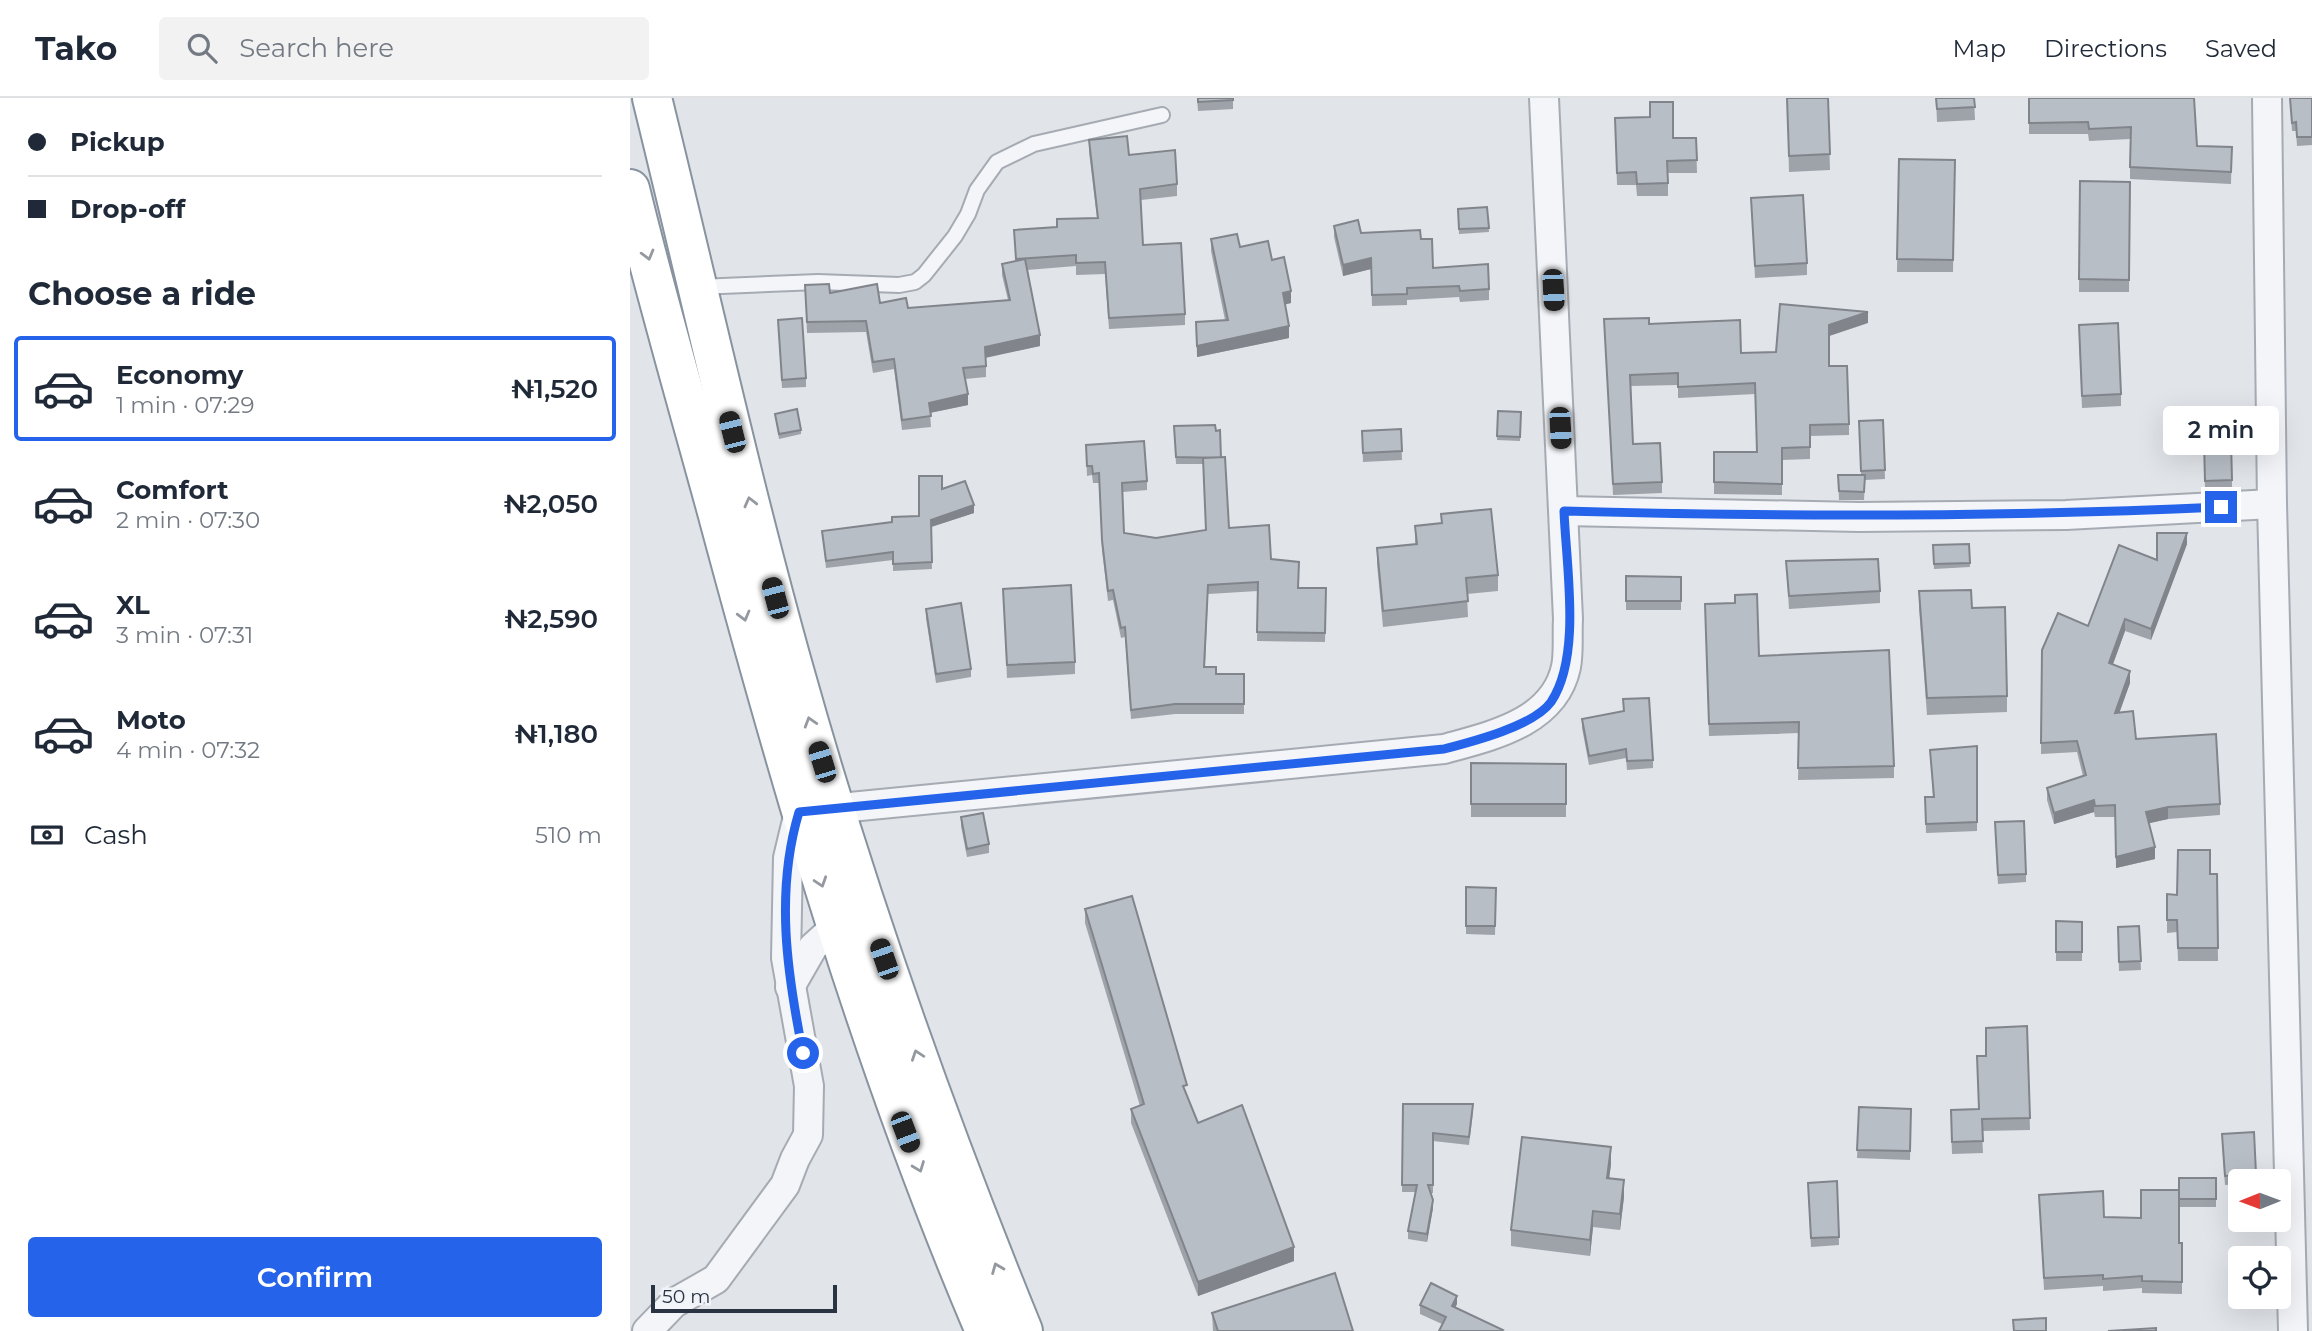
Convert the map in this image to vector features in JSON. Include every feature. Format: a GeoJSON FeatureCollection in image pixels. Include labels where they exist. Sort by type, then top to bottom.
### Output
{"type":"FeatureCollection","features":[{"type":"Feature","properties":{"kind":"highway"},"geometry":{"type":"LineString","coordinates":[[652,98],[696,287],[746,555]]}},
{"type":"Feature","properties":{"kind":"highway"},"geometry":{"type":"LineString","coordinates":[[630,191],[746,555],[817,810],[1023,1331]]}},
{"type":"Feature","properties":{"kind":"highway"},"geometry":{"type":"LineString","coordinates":[[817,810],[835,927],[905,1132],[985,1331]]}},
{"type":"Feature","properties":{"kind":"street"},"geometry":{"type":"LineString","coordinates":[[647,1331],[674,1303],[716,1279],[785,1185],[808,1135],[809,1086],[790,987],[785,920],[788,858],[817,810],[1444,749],[1503,733],[1550,704],[1566,668],[1568,618],[1544,98]]}},
{"type":"Feature","properties":{"kind":"street"},"geometry":{"type":"LineString","coordinates":[[2267,98],[2272,504],[2293,1331]]}},
{"type":"Feature","properties":{"kind":"street"},"geometry":{"type":"LineString","coordinates":[[630,191],[674,190]]}},
{"type":"Feature","properties":{"kind":"street"},"geometry":{"type":"LineString","coordinates":[[1564,511],[1859,517],[2066,515],[2272,504]]}},
{"type":"Feature","properties":{"kind":"street"},"geometry":{"type":"LineString","coordinates":[[790,987],[813,947],[835,927]]}},
{"type":"Feature","properties":{"kind":"lane"},"geometry":{"type":"LineString","coordinates":[[696,287],[818,282],[900,285],[915,282],[924,275],[955,236],[968,214],[977,190],[997,162],[1034,144],[1162,115]]}},
{"type":"Feature","properties":{"kind":"building"},"geometry":{"type":"Polygon","coordinates":[[[1198,98],[1233,98],[1233,100],[1198,102],[1198,98]]]}},
{"type":"Feature","properties":{"kind":"building"},"geometry":{"type":"Polygon","coordinates":[[[1787,98],[1828,98],[1830,154],[1789,156],[1787,98]]]}},
{"type":"Feature","properties":{"kind":"building"},"geometry":{"type":"Polygon","coordinates":[[[1936,98],[1974,98],[1975,107],[1937,109],[1936,98]]]}},
{"type":"Feature","properties":{"kind":"building"},"geometry":{"type":"Polygon","coordinates":[[[2029,98],[2194,98],[2197,146],[2232,147],[2231,172],[2130,167],[2131,127],[2089,129],[2088,122],[2029,123],[2029,98]]]}},
{"type":"Feature","properties":{"kind":"building"},"geometry":{"type":"Polygon","coordinates":[[[2290,98],[2312,98],[2312,137],[2297,137],[2296,122],[2292,123],[2290,98]]]}},
{"type":"Feature","properties":{"kind":"building"},"geometry":{"type":"Polygon","coordinates":[[[1650,102],[1673,102],[1673,138],[1696,138],[1697,160],[1667,161],[1668,183],[1637,184],[1636,172],[1617,173],[1615,118],[1650,117],[1650,102]]]}},
{"type":"Feature","properties":{"kind":"building"},"geometry":{"type":"Polygon","coordinates":[[[1127,136],[1129,155],[1175,150],[1177,184],[1140,189],[1143,245],[1181,243],[1185,314],[1109,318],[1105,262],[1076,263],[1076,255],[1016,259],[1014,230],[1057,227],[1057,219],[1098,218],[1089,140],[1127,136]]]}},
{"type":"Feature","properties":{"kind":"building"},"geometry":{"type":"Polygon","coordinates":[[[1899,159],[1955,160],[1953,260],[1897,259],[1899,159]]]}},
{"type":"Feature","properties":{"kind":"building"},"geometry":{"type":"Polygon","coordinates":[[[2080,181],[2130,182],[2129,280],[2079,279],[2080,181]]]}},
{"type":"Feature","properties":{"kind":"building"},"geometry":{"type":"Polygon","coordinates":[[[1803,195],[1807,263],[1755,266],[1751,198],[1803,195]]]}},
{"type":"Feature","properties":{"kind":"building"},"geometry":{"type":"Polygon","coordinates":[[[1487,207],[1489,228],[1459,229],[1458,209],[1487,207]]]}},
{"type":"Feature","properties":{"kind":"building"},"geometry":{"type":"Polygon","coordinates":[[[1358,220],[1361,233],[1420,230],[1421,239],[1432,239],[1433,268],[1488,264],[1489,289],[1460,291],[1459,286],[1407,288],[1407,294],[1372,295],[1371,258],[1343,265],[1334,226],[1358,220]]]}},
{"type":"Feature","properties":{"kind":"building"},"geometry":{"type":"Polygon","coordinates":[[[1237,234],[1240,247],[1268,241],[1272,260],[1284,257],[1291,291],[1283,293],[1289,326],[1197,346],[1196,322],[1228,320],[1211,239],[1237,234]]]}},
{"type":"Feature","properties":{"kind":"building"},"geometry":{"type":"Polygon","coordinates":[[[1025,259],[1040,335],[985,347],[986,366],[963,368],[968,394],[929,403],[931,416],[902,420],[894,359],[873,362],[866,321],[807,322],[805,285],[829,284],[830,293],[877,284],[880,303],[906,298],[908,308],[1010,300],[1002,264],[1025,259]]]}},
{"type":"Feature","properties":{"kind":"building"},"geometry":{"type":"Polygon","coordinates":[[[1780,304],[1868,312],[1829,325],[1829,366],[1847,366],[1849,424],[1810,425],[1810,447],[1782,448],[1782,484],[1714,482],[1714,452],[1757,452],[1755,383],[1678,387],[1678,373],[1630,375],[1633,444],[1660,443],[1662,482],[1613,484],[1604,319],[1649,318],[1649,324],[1740,320],[1741,353],[1776,352],[1780,304]]]}},
{"type":"Feature","properties":{"kind":"building"},"geometry":{"type":"Polygon","coordinates":[[[802,318],[806,378],[782,380],[778,320],[802,318]]]}},
{"type":"Feature","properties":{"kind":"building"},"geometry":{"type":"Polygon","coordinates":[[[2118,323],[2121,394],[2082,396],[2079,325],[2118,323]]]}},
{"type":"Feature","properties":{"kind":"building"},"geometry":{"type":"Polygon","coordinates":[[[797,409],[801,430],[779,434],[775,414],[797,409]]]}},
{"type":"Feature","properties":{"kind":"building"},"geometry":{"type":"Polygon","coordinates":[[[1498,411],[1521,412],[1520,437],[1497,436],[1498,411]]]}},
{"type":"Feature","properties":{"kind":"building"},"geometry":{"type":"Polygon","coordinates":[[[1883,420],[1885,470],[1861,471],[1859,421],[1883,420]]]}},
{"type":"Feature","properties":{"kind":"building"},"geometry":{"type":"Polygon","coordinates":[[[1215,425],[1216,431],[1220,430],[1221,458],[1176,457],[1174,426],[1215,425]]]}},
{"type":"Feature","properties":{"kind":"building"},"geometry":{"type":"Polygon","coordinates":[[[1401,429],[1402,451],[1363,453],[1362,431],[1401,429]]]}},
{"type":"Feature","properties":{"kind":"building"},"geometry":{"type":"Polygon","coordinates":[[[2231,440],[2232,480],[2205,481],[2204,441],[2231,440]]]}},
{"type":"Feature","properties":{"kind":"building"},"geometry":{"type":"Polygon","coordinates":[[[1144,441],[1147,481],[1122,483],[1124,533],[1156,538],[1206,530],[1203,458],[1225,457],[1229,528],[1269,525],[1271,559],[1299,562],[1298,588],[1326,588],[1325,633],[1257,632],[1258,582],[1208,585],[1204,667],[1216,667],[1216,674],[1244,674],[1244,704],[1175,704],[1131,710],[1125,627],[1121,628],[1113,590],[1108,591],[1102,540],[1099,473],[1093,474],[1092,466],[1087,466],[1086,445],[1144,441]]]}},
{"type":"Feature","properties":{"kind":"building"},"geometry":{"type":"Polygon","coordinates":[[[1838,475],[1865,475],[1864,492],[1839,491],[1838,475]]]}},
{"type":"Feature","properties":{"kind":"building"},"geometry":{"type":"Polygon","coordinates":[[[919,476],[942,476],[942,489],[965,481],[974,505],[931,520],[932,562],[893,564],[893,552],[826,561],[822,531],[892,522],[892,517],[919,516],[919,476]]]}},
{"type":"Feature","properties":{"kind":"building"},"geometry":{"type":"Polygon","coordinates":[[[1491,509],[1498,575],[1466,578],[1468,601],[1383,611],[1377,548],[1417,544],[1415,526],[1442,523],[1441,514],[1491,509]]]}},
{"type":"Feature","properties":{"kind":"building"},"geometry":{"type":"Polygon","coordinates":[[[2157,533],[2187,533],[2151,629],[2125,619],[2109,663],[2130,671],[2115,713],[2133,711],[2136,739],[2216,734],[2220,804],[2168,807],[2146,812],[2155,847],[2116,857],[2115,805],[2095,806],[2094,800],[2054,813],[2047,788],[2086,775],[2077,741],[2041,743],[2042,650],[2058,613],[2088,626],[2119,545],[2157,560],[2157,533]]]}},
{"type":"Feature","properties":{"kind":"building"},"geometry":{"type":"Polygon","coordinates":[[[1969,544],[1970,563],[1934,564],[1933,545],[1969,544]]]}},
{"type":"Feature","properties":{"kind":"building"},"geometry":{"type":"Polygon","coordinates":[[[1878,559],[1880,591],[1789,596],[1786,561],[1878,559]]]}},
{"type":"Feature","properties":{"kind":"building"},"geometry":{"type":"Polygon","coordinates":[[[1626,576],[1681,577],[1681,601],[1626,601],[1626,576]]]}},
{"type":"Feature","properties":{"kind":"building"},"geometry":{"type":"Polygon","coordinates":[[[1071,585],[1075,662],[1007,665],[1003,589],[1071,585]]]}},
{"type":"Feature","properties":{"kind":"building"},"geometry":{"type":"Polygon","coordinates":[[[1971,590],[1972,608],[2005,607],[2007,696],[1927,698],[1919,591],[1971,590]]]}},
{"type":"Feature","properties":{"kind":"building"},"geometry":{"type":"Polygon","coordinates":[[[1757,594],[1759,656],[1889,650],[1894,766],[1798,768],[1799,722],[1709,724],[1705,604],[1735,603],[1735,595],[1757,594]]]}},
{"type":"Feature","properties":{"kind":"building"},"geometry":{"type":"Polygon","coordinates":[[[961,603],[971,669],[936,674],[926,609],[961,603]]]}},
{"type":"Feature","properties":{"kind":"building"},"geometry":{"type":"Polygon","coordinates":[[[1649,698],[1653,760],[1627,761],[1626,749],[1589,756],[1582,719],[1624,711],[1623,699],[1649,698]]]}},
{"type":"Feature","properties":{"kind":"building"},"geometry":{"type":"Polygon","coordinates":[[[1977,746],[1977,822],[1926,824],[1925,797],[1934,797],[1930,750],[1977,746]]]}},
{"type":"Feature","properties":{"kind":"building"},"geometry":{"type":"Polygon","coordinates":[[[1471,763],[1566,764],[1566,804],[1471,804],[1471,763]]]}},
{"type":"Feature","properties":{"kind":"building"},"geometry":{"type":"Polygon","coordinates":[[[983,813],[989,844],[967,849],[961,817],[983,813]]]}},
{"type":"Feature","properties":{"kind":"building"},"geometry":{"type":"Polygon","coordinates":[[[2024,821],[2026,874],[1998,875],[1995,822],[2024,821]]]}},
{"type":"Feature","properties":{"kind":"building"},"geometry":{"type":"Polygon","coordinates":[[[2178,850],[2210,850],[2210,874],[2217,874],[2218,948],[2178,948],[2177,920],[2167,920],[2167,894],[2177,895],[2178,850]]]}},
{"type":"Feature","properties":{"kind":"building"},"geometry":{"type":"Polygon","coordinates":[[[1466,887],[1496,888],[1495,926],[1466,926],[1466,887]]]}},
{"type":"Feature","properties":{"kind":"building"},"geometry":{"type":"Polygon","coordinates":[[[1132,896],[1187,1085],[1183,1086],[1198,1123],[1242,1105],[1294,1247],[1198,1282],[1131,1109],[1144,1104],[1085,909],[1132,896]]]}},
{"type":"Feature","properties":{"kind":"building"},"geometry":{"type":"Polygon","coordinates":[[[2056,921],[2082,922],[2082,952],[2056,952],[2056,921]]]}},
{"type":"Feature","properties":{"kind":"building"},"geometry":{"type":"Polygon","coordinates":[[[2139,926],[2141,961],[2119,962],[2118,927],[2139,926]]]}},
{"type":"Feature","properties":{"kind":"building"},"geometry":{"type":"Polygon","coordinates":[[[2027,1026],[2030,1118],[1982,1119],[1983,1141],[1952,1142],[1951,1110],[1979,1109],[1977,1056],[1986,1056],[1986,1028],[2027,1026]]]}},
{"type":"Feature","properties":{"kind":"building"},"geometry":{"type":"Polygon","coordinates":[[[1403,1104],[1473,1104],[1469,1137],[1433,1133],[1433,1185],[1428,1185],[1433,1200],[1427,1234],[1408,1231],[1417,1185],[1402,1185],[1403,1104]]]}},
{"type":"Feature","properties":{"kind":"building"},"geometry":{"type":"Polygon","coordinates":[[[1859,1107],[1911,1109],[1910,1151],[1857,1150],[1859,1107]]]}},
{"type":"Feature","properties":{"kind":"building"},"geometry":{"type":"Polygon","coordinates":[[[2254,1132],[2256,1169],[2228,1169],[2228,1176],[2225,1176],[2222,1134],[2254,1132]]]}},
{"type":"Feature","properties":{"kind":"building"},"geometry":{"type":"Polygon","coordinates":[[[1522,1137],[1611,1147],[1607,1178],[1624,1180],[1620,1214],[1593,1211],[1590,1240],[1511,1230],[1522,1137]]]}},
{"type":"Feature","properties":{"kind":"building"},"geometry":{"type":"Polygon","coordinates":[[[2179,1178],[2216,1178],[2216,1199],[2179,1199],[2179,1178]]]}},
{"type":"Feature","properties":{"kind":"building"},"geometry":{"type":"Polygon","coordinates":[[[1837,1181],[1839,1237],[1811,1238],[1808,1183],[1837,1181]]]}},
{"type":"Feature","properties":{"kind":"building"},"geometry":{"type":"Polygon","coordinates":[[[2141,1190],[2179,1190],[2182,1282],[2142,1281],[2142,1276],[2103,1279],[2103,1275],[2044,1278],[2039,1195],[2103,1191],[2104,1217],[2141,1218],[2141,1190]]]}},
{"type":"Feature","properties":{"kind":"building"},"geometry":{"type":"Polygon","coordinates":[[[1335,1273],[1353,1331],[1218,1331],[1212,1313],[1335,1273]]]}},
{"type":"Feature","properties":{"kind":"building"},"geometry":{"type":"Polygon","coordinates":[[[1431,1283],[1457,1296],[1452,1306],[1503,1330],[1439,1331],[1446,1317],[1420,1305],[1431,1283]]]}},
{"type":"Feature","properties":{"kind":"building"},"geometry":{"type":"Polygon","coordinates":[[[2046,1318],[2046,1331],[2014,1331],[2013,1320],[2046,1318]]]}},
{"type":"Feature","properties":{"kind":"building"},"geometry":{"type":"Polygon","coordinates":[[[2156,1328],[2156,1331],[2108,1331],[2156,1328]]]}},
{"type":"Feature","properties":{"kind":"route"},"geometry":{"type":"LineString","coordinates":[[803,1053],[786,958],[785,920],[788,858],[799,812],[1444,749],[1503,733],[1550,704],[1566,668],[1568,618],[1564,511],[1859,517],[2066,515],[2221,507]]}}]}
